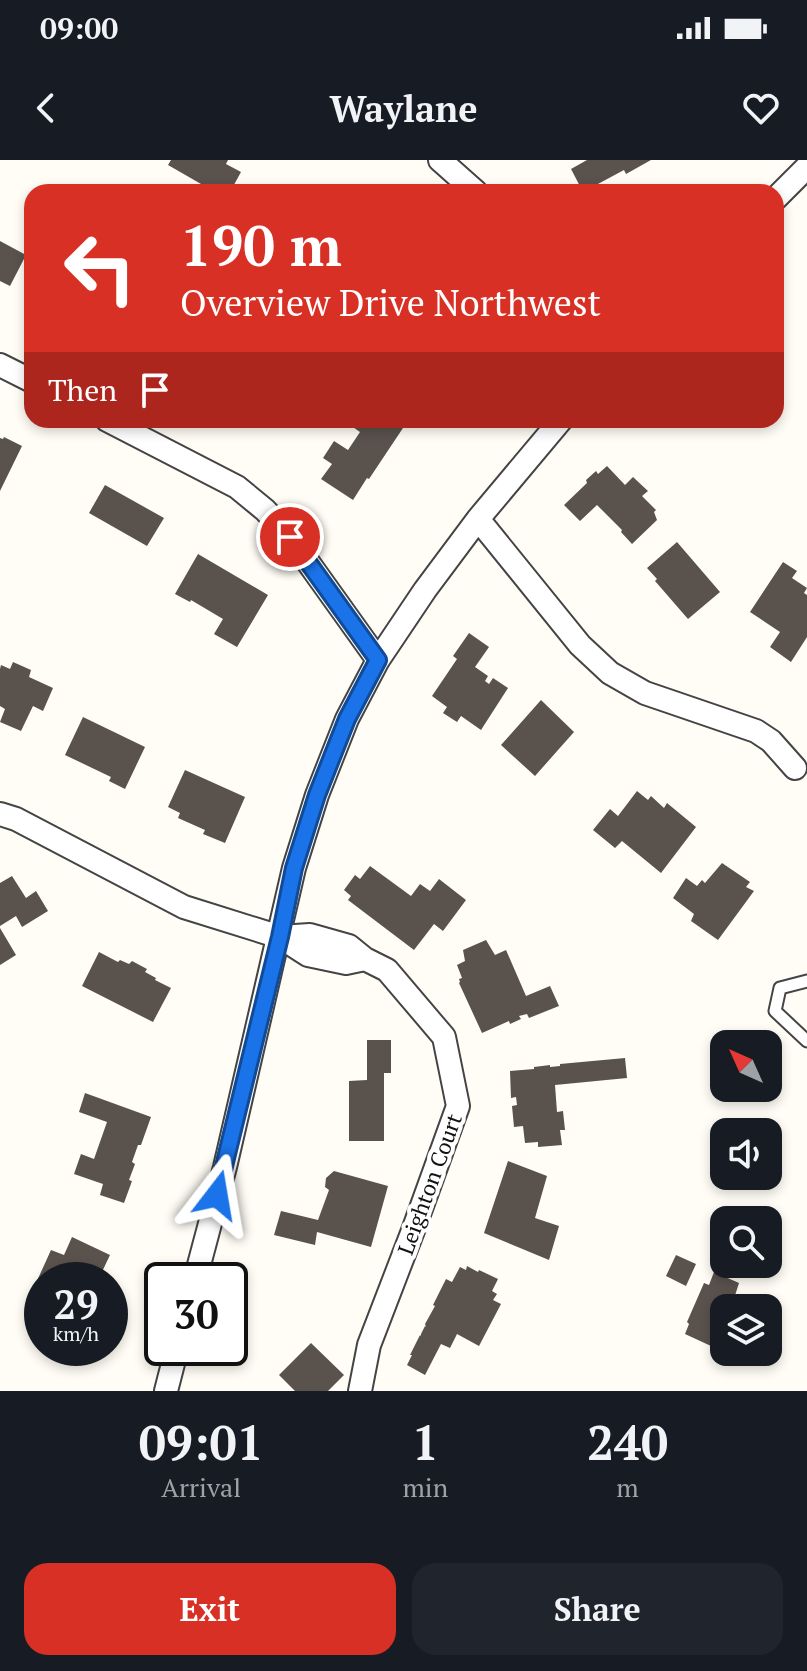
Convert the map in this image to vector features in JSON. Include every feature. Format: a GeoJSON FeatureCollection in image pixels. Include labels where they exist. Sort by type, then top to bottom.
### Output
{"type":"FeatureCollection","features":[{"type":"Feature","properties":{"kind":"street"},"geometry":{"type":"LineString","coordinates":[[440,160],[467,184]]}},
{"type":"Feature","properties":{"kind":"street"},"geometry":{"type":"LineString","coordinates":[[784,190],[807,167]]}},
{"type":"Feature","properties":{"kind":"street"},"geometry":{"type":"LineString","coordinates":[[0,365],[24,377]]}},
{"type":"Feature","properties":{"kind":"street"},"geometry":{"type":"LineString","coordinates":[[123,428],[237,487],[265,510],[290,537],[378,660]]}},
{"type":"Feature","properties":{"kind":"street"},"geometry":{"type":"LineString","coordinates":[[200,1262],[225,1167],[294,868],[317,795],[347,719],[378,660],[425,590],[478,519],[554,428]]}},
{"type":"Feature","properties":{"kind":"street"},"geometry":{"type":"LineString","coordinates":[[478,519],[580,645],[610,673],[645,693],[756,731],[771,741],[795,768]]}},
{"type":"Feature","properties":{"kind":"street","name":"Leighton Court"},"geometry":{"type":"LineString","coordinates":[[0,814],[16,819],[184,907],[280,937],[310,935],[349,946],[365,959],[387,970],[444,1037],[458,1106],[369,1345],[360,1391]]}},
{"type":"Feature","properties":{"kind":"street"},"geometry":{"type":"LineString","coordinates":[[166,1391],[172,1366]]}},
{"type":"Feature","properties":{"kind":"lane"},"geometry":{"type":"LineString","coordinates":[[807,981],[780,988],[775,1011],[807,1041]]}},
{"type":"Feature","properties":{"kind":"building"},"geometry":{"type":"Polygon","coordinates":[[[171,160],[228,160],[226,164],[241,172],[234,184],[201,184],[168,165],[171,160]]]}},
{"type":"Feature","properties":{"kind":"building"},"geometry":{"type":"Polygon","coordinates":[[[587,160],[651,160],[626,174],[624,170],[598,184],[579,184],[571,169],[587,160]]]}},
{"type":"Feature","properties":{"kind":"building"},"geometry":{"type":"Polygon","coordinates":[[[0,241],[24,254],[24,259],[10,286],[0,281],[0,241]]]}},
{"type":"Feature","properties":{"kind":"building"},"geometry":{"type":"Polygon","coordinates":[[[354,428],[403,428],[353,500],[321,479],[332,464],[323,458],[334,441],[348,450],[360,432],[354,428]]]}},
{"type":"Feature","properties":{"kind":"building"},"geometry":{"type":"Polygon","coordinates":[[[0,438],[22,446],[0,491],[0,438]]]}},
{"type":"Feature","properties":{"kind":"building"},"geometry":{"type":"Polygon","coordinates":[[[607,466],[625,485],[633,477],[648,491],[642,496],[656,510],[657,520],[632,544],[597,505],[580,521],[564,505],[587,483],[586,480],[607,466]]]}},
{"type":"Feature","properties":{"kind":"building"},"geometry":{"type":"Polygon","coordinates":[[[105,485],[164,518],[147,546],[89,513],[105,485]]]}},
{"type":"Feature","properties":{"kind":"building"},"geometry":{"type":"Polygon","coordinates":[[[677,542],[720,592],[688,619],[647,568],[677,542]]]}},
{"type":"Feature","properties":{"kind":"building"},"geometry":{"type":"Polygon","coordinates":[[[198,554],[268,595],[237,647],[214,634],[223,619],[175,594],[198,554]]]}},
{"type":"Feature","properties":{"kind":"building"},"geometry":{"type":"Polygon","coordinates":[[[783,562],[797,571],[792,578],[807,588],[804,593],[807,595],[807,637],[791,662],[770,647],[780,632],[750,612],[783,562]]]}},
{"type":"Feature","properties":{"kind":"building"},"geometry":{"type":"Polygon","coordinates":[[[469,633],[489,647],[475,667],[488,676],[485,681],[489,684],[493,678],[508,688],[481,730],[461,716],[457,722],[443,713],[447,707],[432,696],[457,659],[453,656],[469,633]]]}},
{"type":"Feature","properties":{"kind":"building"},"geometry":{"type":"Polygon","coordinates":[[[13,662],[31,670],[29,677],[53,688],[43,711],[33,706],[21,731],[0,722],[5,709],[0,706],[0,669],[1,665],[10,669],[13,662]]]}},
{"type":"Feature","properties":{"kind":"building"},"geometry":{"type":"Polygon","coordinates":[[[541,700],[574,732],[535,776],[501,745],[541,700]]]}},
{"type":"Feature","properties":{"kind":"building"},"geometry":{"type":"Polygon","coordinates":[[[83,717],[145,747],[125,789],[109,781],[111,777],[65,755],[83,717]]]}},
{"type":"Feature","properties":{"kind":"building"},"geometry":{"type":"Polygon","coordinates":[[[185,770],[245,797],[225,843],[203,834],[205,830],[178,818],[180,813],[168,807],[185,770]]]}},
{"type":"Feature","properties":{"kind":"building"},"geometry":{"type":"Polygon","coordinates":[[[637,791],[648,800],[651,796],[664,808],[667,803],[696,827],[661,873],[622,841],[615,848],[593,830],[610,809],[618,816],[637,791]]]}},
{"type":"Feature","properties":{"kind":"building"},"geometry":{"type":"Polygon","coordinates":[[[722,863],[750,882],[746,887],[754,891],[718,940],[691,921],[694,914],[673,898],[686,878],[697,886],[702,880],[705,883],[722,863]]]}},
{"type":"Feature","properties":{"kind":"building"},"geometry":{"type":"Polygon","coordinates":[[[370,866],[411,896],[420,884],[430,891],[439,879],[466,900],[443,931],[434,924],[414,950],[348,900],[351,896],[344,890],[355,875],[360,879],[370,866]]]}},
{"type":"Feature","properties":{"kind":"building"},"geometry":{"type":"Polygon","coordinates":[[[12,876],[26,898],[36,891],[48,911],[22,927],[16,916],[0,926],[0,883],[12,876]]]}},
{"type":"Feature","properties":{"kind":"building"},"geometry":{"type":"Polygon","coordinates":[[[0,928],[16,955],[0,965],[0,928]]]}},
{"type":"Feature","properties":{"kind":"building"},"geometry":{"type":"Polygon","coordinates":[[[486,940],[495,955],[506,950],[526,996],[550,986],[559,1006],[529,1018],[527,1014],[519,1016],[521,1019],[482,1033],[459,983],[462,978],[457,965],[465,961],[463,950],[486,940]]]}},
{"type":"Feature","properties":{"kind":"building"},"geometry":{"type":"Polygon","coordinates":[[[99,952],[118,962],[129,964],[132,961],[147,969],[145,972],[155,980],[171,988],[153,1022],[82,986],[99,952]]]}},
{"type":"Feature","properties":{"kind":"building"},"geometry":{"type":"Polygon","coordinates":[[[367,1040],[391,1040],[391,1073],[384,1073],[384,1141],[349,1141],[349,1081],[367,1080],[367,1040]]]}},
{"type":"Feature","properties":{"kind":"building"},"geometry":{"type":"Polygon","coordinates":[[[625,1058],[627,1078],[555,1085],[557,1112],[563,1111],[565,1130],[560,1130],[562,1145],[538,1147],[538,1142],[525,1143],[523,1126],[514,1127],[512,1106],[517,1105],[516,1097],[511,1098],[510,1071],[625,1058]]]}},
{"type":"Feature","properties":{"kind":"building"},"geometry":{"type":"Polygon","coordinates":[[[85,1093],[151,1117],[132,1162],[135,1164],[129,1180],[132,1181],[124,1203],[100,1195],[103,1184],[74,1174],[81,1154],[94,1159],[107,1122],[79,1112],[85,1093]]]}},
{"type":"Feature","properties":{"kind":"building"},"geometry":{"type":"Polygon","coordinates":[[[508,1161],[547,1176],[535,1218],[559,1226],[549,1260],[484,1233],[508,1161]]]}},
{"type":"Feature","properties":{"kind":"building"},"geometry":{"type":"Polygon","coordinates":[[[334,1171],[388,1186],[371,1247],[317,1232],[315,1245],[274,1235],[281,1211],[318,1220],[329,1190],[325,1187],[326,1178],[334,1171]]]}},
{"type":"Feature","properties":{"kind":"building"},"geometry":{"type":"Polygon","coordinates":[[[72,1237],[110,1255],[107,1262],[46,1262],[51,1250],[64,1255],[72,1237]]]}},
{"type":"Feature","properties":{"kind":"building"},"geometry":{"type":"Polygon","coordinates":[[[676,1255],[696,1264],[686,1286],[666,1276],[676,1255]]]}},
{"type":"Feature","properties":{"kind":"building"},"geometry":{"type":"Polygon","coordinates":[[[467,1266],[498,1279],[492,1291],[497,1294],[493,1300],[501,1304],[479,1346],[457,1334],[450,1348],[441,1344],[425,1375],[407,1365],[410,1355],[426,1327],[446,1279],[452,1282],[460,1267],[466,1270],[467,1266]]]}},
{"type":"Feature","properties":{"kind":"building"},"geometry":{"type":"Polygon","coordinates":[[[712,1278],[728,1278],[739,1283],[735,1294],[710,1294],[710,1346],[685,1334],[704,1283],[709,1285],[712,1278]]]}},
{"type":"Feature","properties":{"kind":"building"},"geometry":{"type":"Polygon","coordinates":[[[311,1343],[344,1375],[328,1391],[295,1391],[279,1375],[311,1343]]]}},
{"type":"Feature","properties":{"kind":"route"},"geometry":{"type":"LineString","coordinates":[[217,1195],[294,868],[317,795],[347,719],[378,660],[290,537]]}}]}
